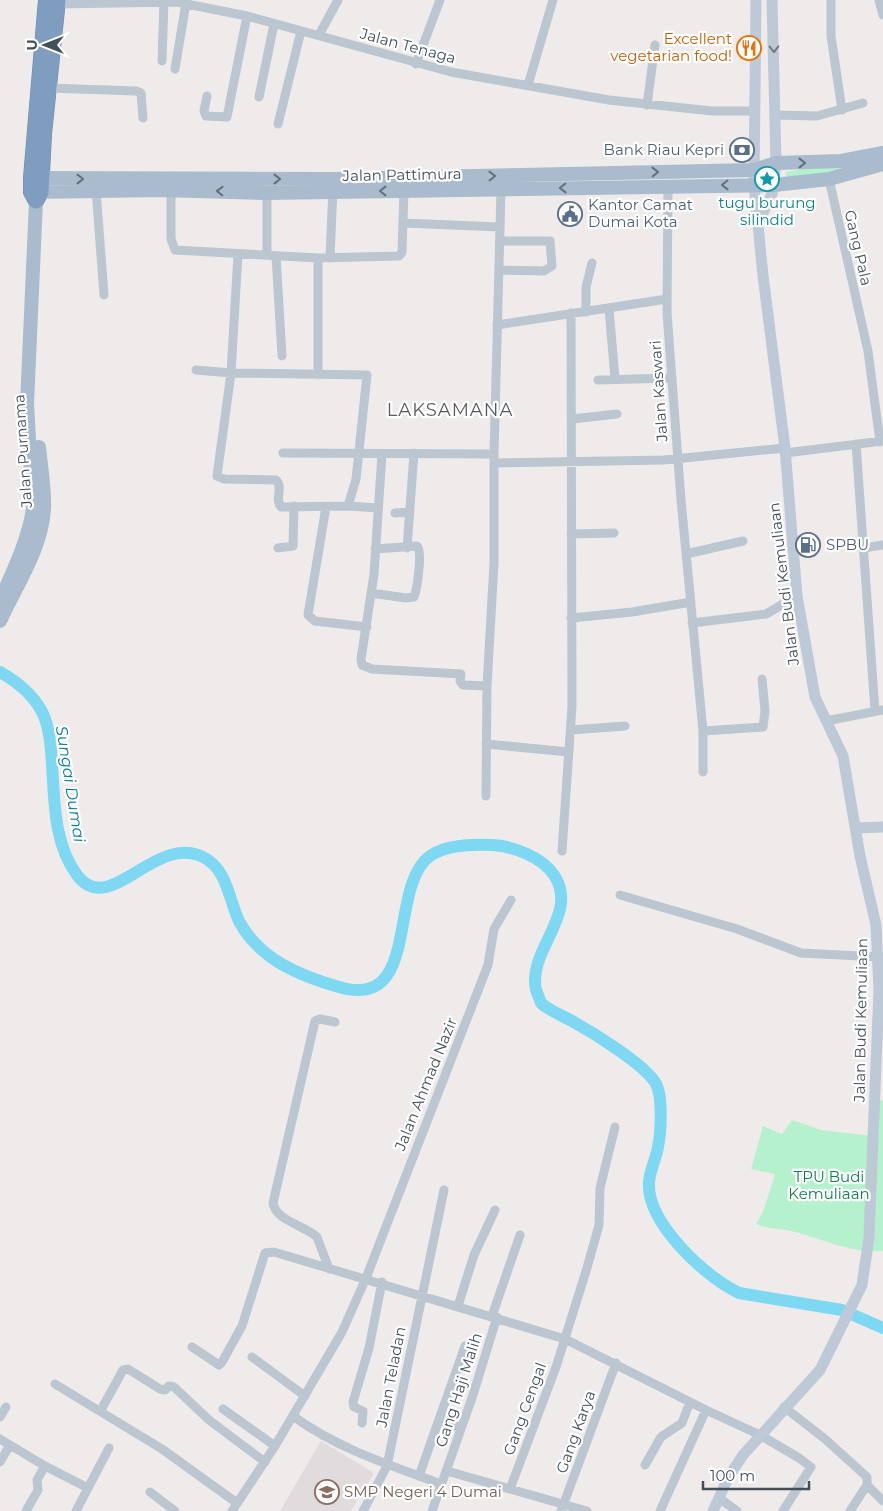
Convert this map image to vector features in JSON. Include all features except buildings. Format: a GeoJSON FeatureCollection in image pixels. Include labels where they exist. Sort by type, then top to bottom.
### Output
{"type":"FeatureCollection","features":[{"type":"Feature","properties":{"kind":"highway"},"geometry":{"type":"LineString","coordinates":[[36,188],[49,88],[54,1]]}},
{"type":"Feature","properties":{"kind":"highway"},"geometry":{"type":"LineString","coordinates":[[36,188],[54,1]]}},
{"type":"Feature","properties":{"kind":"main road","name":"Jalan Pattimura"},"geometry":{"type":"LineString","coordinates":[[36,188],[333,185],[754,170],[776,163],[841,161],[883,153]]}},
{"type":"Feature","properties":{"kind":"main road","name":"Jalan Pattimura"},"geometry":{"type":"LineString","coordinates":[[36,188],[267,193],[333,185],[404,191],[774,185],[829,179],[883,164]]}},
{"type":"Feature","properties":{"kind":"main road","name":"Jalan Purnama"},"geometry":{"type":"LineString","coordinates":[[31,539],[33,508],[27,404],[36,188]]}},
{"type":"Feature","properties":{"kind":"main road"},"geometry":{"type":"LineString","coordinates":[[0,601],[31,539]]}},
{"type":"Feature","properties":{"kind":"main road"},"geometry":{"type":"LineString","coordinates":[[0,621],[31,539]]}},
{"type":"Feature","properties":{"kind":"street"},"geometry":{"type":"LineString","coordinates":[[318,35],[338,0]]}},
{"type":"Feature","properties":{"kind":"street"},"geometry":{"type":"LineString","coordinates":[[416,64],[440,0]]}},
{"type":"Feature","properties":{"kind":"street"},"geometry":{"type":"LineString","coordinates":[[528,85],[553,0]]}},
{"type":"Feature","properties":{"kind":"street","name":"Jalan Budi Kemuliaan"},"geometry":{"type":"LineString","coordinates":[[713,1511],[738,1462],[784,1407],[820,1370],[842,1329],[860,1288],[869,1247],[879,1095],[880,953],[876,925],[854,828],[843,756],[818,706],[812,688],[797,596],[785,450],[754,184],[753,110],[756,0]]}},
{"type":"Feature","properties":{"kind":"street","name":"Jalan Budi Kemuliaan"},"geometry":{"type":"LineString","coordinates":[[758,225],[774,185],[776,163],[772,0]]}},
{"type":"Feature","properties":{"kind":"street"},"geometry":{"type":"LineString","coordinates":[[831,0],[831,36],[842,110]]}},
{"type":"Feature","properties":{"kind":"street"},"geometry":{"type":"LineString","coordinates":[[879,0],[883,15]]}},
{"type":"Feature","properties":{"kind":"street","name":"Jalan Tenaga"},"geometry":{"type":"LineString","coordinates":[[54,1],[180,2],[247,16],[416,64],[647,105],[712,111],[753,110]]}},
{"type":"Feature","properties":{"kind":"street"},"geometry":{"type":"LineString","coordinates":[[162,61],[164,1]]}},
{"type":"Feature","properties":{"kind":"street"},"geometry":{"type":"LineString","coordinates":[[174,69],[180,2]]}},
{"type":"Feature","properties":{"kind":"street"},"geometry":{"type":"LineString","coordinates":[[208,96],[204,110],[206,116],[226,117],[247,16]]}},
{"type":"Feature","properties":{"kind":"street"},"geometry":{"type":"LineString","coordinates":[[260,97],[274,24]]}},
{"type":"Feature","properties":{"kind":"street"},"geometry":{"type":"LineString","coordinates":[[278,124],[301,31]]}},
{"type":"Feature","properties":{"kind":"street"},"geometry":{"type":"LineString","coordinates":[[647,105],[655,45]]}},
{"type":"Feature","properties":{"kind":"street"},"geometry":{"type":"LineString","coordinates":[[49,88],[136,91],[142,97],[143,118]]}},
{"type":"Feature","properties":{"kind":"street"},"geometry":{"type":"LineString","coordinates":[[775,115],[817,116],[863,103]]}},
{"type":"Feature","properties":{"kind":"street","name":"Gang Pala"},"geometry":{"type":"LineString","coordinates":[[829,179],[868,351],[881,441]]}},
{"type":"Feature","properties":{"kind":"street"},"geometry":{"type":"LineString","coordinates":[[330,258],[333,185]]}},
{"type":"Feature","properties":{"kind":"street","name":"Jalan Kaswari"},"geometry":{"type":"LineString","coordinates":[[668,186],[667,299],[671,378],[702,731],[703,772]]}},
{"type":"Feature","properties":{"kind":"street"},"geometry":{"type":"LineString","coordinates":[[96,190],[104,295]]}},
{"type":"Feature","properties":{"kind":"street"},"geometry":{"type":"LineString","coordinates":[[171,190],[172,239],[175,250],[318,258],[399,256],[402,252],[404,191]]}},
{"type":"Feature","properties":{"kind":"street"},"geometry":{"type":"LineString","coordinates":[[486,796],[487,686],[494,563],[494,458],[501,190]]}},
{"type":"Feature","properties":{"kind":"street"},"geometry":{"type":"LineString","coordinates":[[267,193],[271,256],[282,356]]}},
{"type":"Feature","properties":{"kind":"street"},"geometry":{"type":"LineString","coordinates":[[403,223],[500,226]]}},
{"type":"Feature","properties":{"kind":"street"},"geometry":{"type":"LineString","coordinates":[[500,241],[550,242],[552,266],[544,271],[500,270]]}},
{"type":"Feature","properties":{"kind":"street"},"geometry":{"type":"LineString","coordinates":[[238,254],[231,373],[217,476],[224,479],[276,480],[280,486],[278,505],[281,507],[348,506],[391,513],[410,512]]}},
{"type":"Feature","properties":{"kind":"street"},"geometry":{"type":"LineString","coordinates":[[318,258],[318,375]]}},
{"type":"Feature","properties":{"kind":"street"},"geometry":{"type":"LineString","coordinates":[[586,312],[586,287],[592,263]]}},
{"type":"Feature","properties":{"kind":"street"},"geometry":{"type":"LineString","coordinates":[[497,325],[667,299]]}},
{"type":"Feature","properties":{"kind":"street"},"geometry":{"type":"LineString","coordinates":[[609,309],[615,378]]}},
{"type":"Feature","properties":{"kind":"street"},"geometry":{"type":"LineString","coordinates":[[562,851],[571,730],[571,313]]}},
{"type":"Feature","properties":{"kind":"street"},"geometry":{"type":"LineString","coordinates":[[196,370],[231,373],[367,375],[356,479],[348,506]]}},
{"type":"Feature","properties":{"kind":"street"},"geometry":{"type":"LineString","coordinates":[[598,380],[615,378],[671,378]]}},
{"type":"Feature","properties":{"kind":"street"},"geometry":{"type":"LineString","coordinates":[[572,419],[617,414]]}},
{"type":"Feature","properties":{"kind":"street"},"geometry":{"type":"LineString","coordinates":[[283,453],[414,453],[571,462],[677,459],[881,441]]}},
{"type":"Feature","properties":{"kind":"street"},"geometry":{"type":"LineString","coordinates":[[826,721],[879,710],[863,548],[856,444]]}},
{"type":"Feature","properties":{"kind":"street"},"geometry":{"type":"LineString","coordinates":[[407,548],[414,453]]}},
{"type":"Feature","properties":{"kind":"street"},"geometry":{"type":"LineString","coordinates":[[382,454],[371,593],[361,659],[364,667],[461,674],[460,682],[463,685],[487,686]]}},
{"type":"Feature","properties":{"kind":"street"},"geometry":{"type":"LineString","coordinates":[[278,548],[293,546],[294,506]]}},
{"type":"Feature","properties":{"kind":"street"},"geometry":{"type":"LineString","coordinates":[[326,507],[308,615],[315,621],[367,627]]}},
{"type":"Feature","properties":{"kind":"street"},"geometry":{"type":"LineString","coordinates":[[571,534],[614,533]]}},
{"type":"Feature","properties":{"kind":"street"},"geometry":{"type":"LineString","coordinates":[[686,554],[743,540]]}},
{"type":"Feature","properties":{"kind":"street"},"geometry":{"type":"LineString","coordinates":[[371,593],[406,598],[415,595],[420,547],[414,545],[407,548],[375,549]]}},
{"type":"Feature","properties":{"kind":"street"},"geometry":{"type":"LineString","coordinates":[[863,548],[883,545]]}},
{"type":"Feature","properties":{"kind":"street"},"geometry":{"type":"LineString","coordinates":[[692,623],[766,614],[797,596]]}},
{"type":"Feature","properties":{"kind":"street"},"geometry":{"type":"LineString","coordinates":[[571,618],[632,612],[691,602]]}},
{"type":"Feature","properties":{"kind":"street"},"geometry":{"type":"LineString","coordinates":[[702,731],[763,727],[765,717],[762,680]]}},
{"type":"Feature","properties":{"kind":"street"},"geometry":{"type":"LineString","coordinates":[[571,730],[625,726]]}},
{"type":"Feature","properties":{"kind":"street"},"geometry":{"type":"LineString","coordinates":[[486,744],[569,752]]}},
{"type":"Feature","properties":{"kind":"street"},"geometry":{"type":"LineString","coordinates":[[854,828],[883,827]]}},
{"type":"Feature","properties":{"kind":"street"},"geometry":{"type":"LineString","coordinates":[[620,895],[737,928],[801,952],[880,953]]}},
{"type":"Feature","properties":{"kind":"street","name":"Jalan Ahmad Nazir"},"geometry":{"type":"LineString","coordinates":[[234,1507],[276,1446],[342,1332],[366,1278],[488,965],[494,929],[511,900]]}},
{"type":"Feature","properties":{"kind":"street"},"geometry":{"type":"LineString","coordinates":[[329,1269],[317,1236],[279,1215],[272,1203],[315,1021],[320,1019],[335,1022]]}},
{"type":"Feature","properties":{"kind":"street","name":"Gang Cengal"},"geometry":{"type":"LineString","coordinates":[[510,1489],[565,1339],[598,1225],[600,1188],[616,1127]]}},
{"type":"Feature","properties":{"kind":"street","name":"Jalan Teladan"},"geometry":{"type":"LineString","coordinates":[[363,1511],[387,1466],[444,1190]]}},
{"type":"Feature","properties":{"kind":"street"},"geometry":{"type":"LineString","coordinates":[[458,1306],[474,1255],[495,1210]]}},
{"type":"Feature","properties":{"kind":"street","name":"Gang Haji Malih"},"geometry":{"type":"LineString","coordinates":[[432,1511],[461,1428],[520,1235]]}},
{"type":"Feature","properties":{"kind":"street"},"geometry":{"type":"LineString","coordinates":[[192,1347],[219,1364],[222,1362],[242,1326],[267,1252],[274,1252],[329,1269],[382,1282],[565,1339],[760,1435],[811,1467],[783,1511]]}},
{"type":"Feature","properties":{"kind":"street"},"geometry":{"type":"LineString","coordinates":[[362,1423],[364,1414],[354,1407],[353,1402],[369,1348],[382,1282]]}},
{"type":"Feature","properties":{"kind":"street"},"geometry":{"type":"LineString","coordinates":[[419,1476],[465,1346]]}},
{"type":"Feature","properties":{"kind":"street"},"geometry":{"type":"LineString","coordinates":[[252,1357],[305,1396]]}},
{"type":"Feature","properties":{"kind":"street","name":"Gang Karya"},"geometry":{"type":"LineString","coordinates":[[562,1508],[616,1363]]}},
{"type":"Feature","properties":{"kind":"street"},"geometry":{"type":"LineString","coordinates":[[101,1410],[123,1370],[128,1369],[160,1389],[165,1390],[169,1386],[174,1387],[210,1420],[265,1462]]}},
{"type":"Feature","properties":{"kind":"street"},"geometry":{"type":"LineString","coordinates":[[55,1384],[101,1410],[162,1449],[234,1507]]}},
{"type":"Feature","properties":{"kind":"street"},"geometry":{"type":"LineString","coordinates":[[645,1465],[661,1437],[682,1423],[690,1402]]}},
{"type":"Feature","properties":{"kind":"street"},"geometry":{"type":"LineString","coordinates":[[0,1417],[6,1407]]}},
{"type":"Feature","properties":{"kind":"street"},"geometry":{"type":"LineString","coordinates":[[784,1407],[865,1474],[867,1485],[883,1501]]}},
{"type":"Feature","properties":{"kind":"street"},"geometry":{"type":"LineString","coordinates":[[223,1408],[276,1446]]}},
{"type":"Feature","properties":{"kind":"street"},"geometry":{"type":"LineString","coordinates":[[660,1511],[706,1410]]}},
{"type":"Feature","properties":{"kind":"street"},"geometry":{"type":"LineString","coordinates":[[293,1416],[325,1437],[387,1466],[442,1484]]}},
{"type":"Feature","properties":{"kind":"street"},"geometry":{"type":"LineString","coordinates":[[440,1420],[461,1428]]}},
{"type":"Feature","properties":{"kind":"street"},"geometry":{"type":"LineString","coordinates":[[0,1439],[44,1466],[88,1488]]}},
{"type":"Feature","properties":{"kind":"street"},"geometry":{"type":"LineString","coordinates":[[0,1462],[10,1445]]}},
{"type":"Feature","properties":{"kind":"street"},"geometry":{"type":"LineString","coordinates":[[76,1511],[109,1448]]}},
{"type":"Feature","properties":{"kind":"street"},"geometry":{"type":"LineString","coordinates":[[26,1511],[38,1490],[37,1480],[44,1466]]}},
{"type":"Feature","properties":{"kind":"street"},"geometry":{"type":"LineString","coordinates":[[447,1471],[510,1489],[562,1508],[587,1511]]}},
{"type":"Feature","properties":{"kind":"street"},"geometry":{"type":"LineString","coordinates":[[850,1511],[867,1485]]}},
{"type":"Feature","properties":{"kind":"street"},"geometry":{"type":"LineString","coordinates":[[150,1492],[175,1511]]}},
{"type":"Feature","properties":{"kind":"street"},"geometry":{"type":"LineString","coordinates":[[719,1498],[738,1511]]}},
{"type":"Feature","properties":{"kind":"shaded area","name":"SMP Negeri 4 Dumai"},"geometry":{"type":"Polygon","coordinates":[[[321,1441],[374,1473],[351,1511],[280,1511],[321,1441]]]}},
{"type":"Feature","properties":{"kind":"green space"},"geometry":{"type":"Polygon","coordinates":[[[838,165],[840,169],[787,184],[786,172],[838,165]]]}},
{"type":"Feature","properties":{"kind":"green space","name":"TPU Budi Kemuliaan"},"geometry":{"type":"Polygon","coordinates":[[[875,1097],[883,1101],[883,1251],[848,1248],[791,1231],[756,1224],[763,1212],[775,1174],[751,1169],[763,1126],[782,1134],[792,1120],[821,1130],[873,1136],[875,1097]]]}},
{"type":"Feature","properties":{"kind":"waterway","name":"Sungai Dumai"},"geometry":{"type":"LineString","coordinates":[[0,672],[28,693],[41,710],[45,720],[50,741],[58,831],[69,861],[77,875],[90,886],[103,887],[118,882],[168,856],[185,853],[203,857],[218,869],[227,887],[236,915],[249,936],[270,957],[310,978],[339,987],[365,990],[382,981],[393,964],[400,942],[409,893],[417,872],[430,856],[437,852],[452,847],[492,845],[518,850],[542,863],[554,875],[560,889],[561,904],[539,961],[535,975],[536,991],[544,1006],[581,1026],[618,1050],[650,1076],[656,1084],[660,1097],[660,1133],[649,1182],[651,1198],[657,1214],[667,1230],[680,1246],[710,1275],[739,1293],[842,1310],[883,1328]]}},
{"type":"Feature","properties":{"kind":"place","name":"Excellent vegetarian food!"},"geometry":{"type":"Point","coordinates":[749,48]}},
{"type":"Feature","properties":{"kind":"place","name":"Bank Riau Kepri"},"geometry":{"type":"Point","coordinates":[742,150]}},
{"type":"Feature","properties":{"kind":"place","name":"tugu burung silindid"},"geometry":{"type":"Point","coordinates":[767,179]}},
{"type":"Feature","properties":{"kind":"place","name":"Kantor Camat Dumai Kota"},"geometry":{"type":"Point","coordinates":[570,214]}},
{"type":"Feature","properties":{"kind":"place","name":"SPBU"},"geometry":{"type":"Point","coordinates":[808,545]}},
{"type":"Feature","properties":{"kind":"place","name":"SMP Negeri 4 Dumai"},"geometry":{"type":"Point","coordinates":[327,1492]}},
{"type":"Feature","properties":{"kind":"district","name":"LAKSAMANA"},"geometry":{"type":"Point","coordinates":[450,410]}}]}
